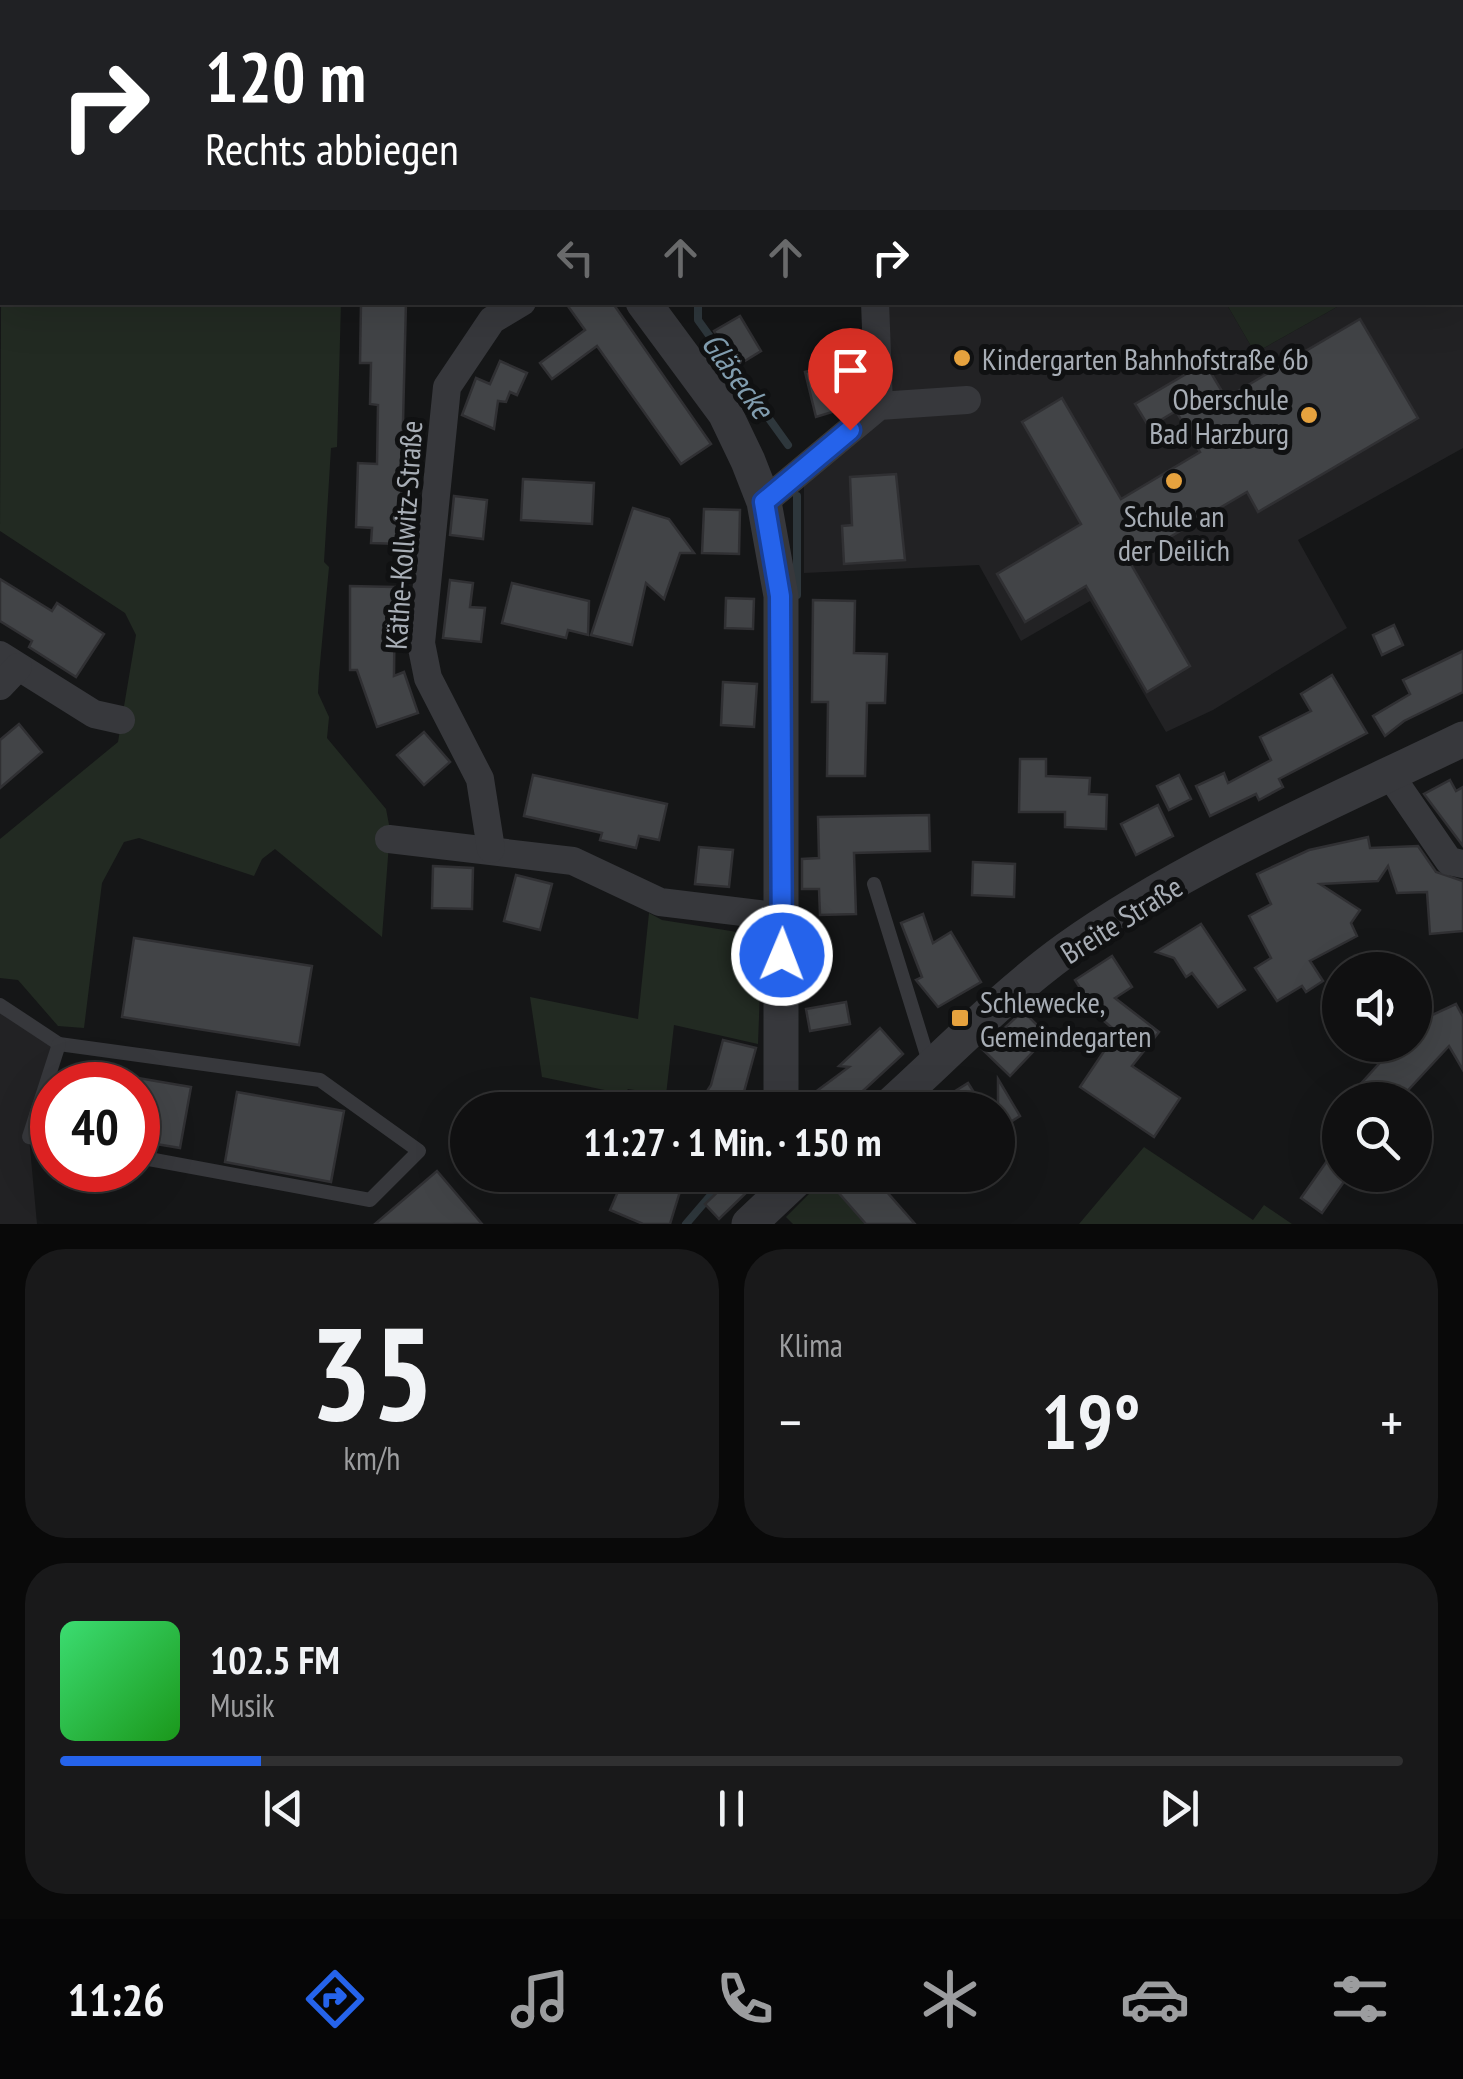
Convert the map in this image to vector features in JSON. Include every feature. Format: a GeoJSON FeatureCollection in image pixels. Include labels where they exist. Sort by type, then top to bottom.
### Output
{"type":"FeatureCollection","features":[{"type":"Feature","properties":{"kind":"street","name":"Käthe-Kollwitz-Straße"},"geometry":{"type":"LineString","coordinates":[[491,849],[480,779],[428,678],[421,643],[447,386],[492,320],[517,305]]}},
{"type":"Feature","properties":{"kind":"street"},"geometry":{"type":"LineString","coordinates":[[644,305],[725,414],[764,502],[780,596],[784,917],[781,1092]]}},
{"type":"Feature","properties":{"kind":"street"},"geometry":{"type":"LineString","coordinates":[[875,305],[879,406]]}},
{"type":"Feature","properties":{"kind":"street"},"geometry":{"type":"LineString","coordinates":[[764,502],[879,406],[967,400]]}},
{"type":"Feature","properties":{"kind":"street"},"geometry":{"type":"LineString","coordinates":[[6,669],[94,714],[121,720]]}},
{"type":"Feature","properties":{"kind":"street","name":"Breite Straße"},"geometry":{"type":"LineString","coordinates":[[905,1092],[1070,947],[1202,869],[1463,739]]}},
{"type":"Feature","properties":{"kind":"street"},"geometry":{"type":"LineString","coordinates":[[1390,775],[1449,861],[1463,864]]}},
{"type":"Feature","properties":{"kind":"street"},"geometry":{"type":"LineString","coordinates":[[390,839],[573,861],[660,902],[784,917]]}},
{"type":"Feature","properties":{"kind":"street"},"geometry":{"type":"LineString","coordinates":[[750,1224],[783,1192]]}},
{"type":"Feature","properties":{"kind":"lane"},"geometry":{"type":"LineString","coordinates":[[874,884],[931,1068]]}},
{"type":"Feature","properties":{"kind":"lane"},"geometry":{"type":"LineString","coordinates":[[0,1005],[59,1044],[320,1080],[420,1151],[370,1200],[160,1161]]}},
{"type":"Feature","properties":{"kind":"lane"},"geometry":{"type":"LineString","coordinates":[[53,1062],[59,1044]]}},
{"type":"Feature","properties":{"kind":"shaded area"},"geometry":{"type":"Polygon","coordinates":[[[1,305],[341,305],[337,447],[331,448],[324,562],[329,567],[318,693],[329,717],[327,738],[386,809],[390,830],[382,937],[275,849],[262,859],[254,876],[139,838],[124,842],[102,883],[84,1028],[58,1026],[18,980],[0,978],[0,839],[118,742],[136,635],[125,613],[0,531],[1,305]]]}},
{"type":"Feature","properties":{"kind":"shaded area","name":"Schule an der Deilich"},"geometry":{"type":"Polygon","coordinates":[[[883,305],[1227,305],[1255,353],[1340,305],[1463,305],[1463,448],[1298,540],[1347,628],[1213,710],[1166,732],[1090,601],[1021,641],[979,565],[804,573],[804,478],[882,412],[883,305]]]}},
{"type":"Feature","properties":{"kind":"shaded area"},"geometry":{"type":"Polygon","coordinates":[[[1227,305],[1340,305],[1255,353],[1227,305]]]}},
{"type":"Feature","properties":{"kind":"shaded area"},"geometry":{"type":"Polygon","coordinates":[[[649,913],[662,920],[762,936],[758,1044],[674,1025],[666,1092],[614,1092],[542,1077],[530,997],[638,1019],[649,913]]]}},
{"type":"Feature","properties":{"kind":"shaded area"},"geometry":{"type":"Polygon","coordinates":[[[0,1005],[59,1044],[53,1062],[30,1062],[30,1192],[34,1192],[37,1224],[0,1224],[0,1005]]]}},
{"type":"Feature","properties":{"kind":"shaded area"},"geometry":{"type":"Polygon","coordinates":[[[1144,1147],[1253,1220],[1264,1205],[1292,1224],[1079,1224],[1144,1147]]]}},
{"type":"Feature","properties":{"kind":"shaded area"},"geometry":{"type":"Polygon","coordinates":[[[811,1192],[837,1192],[866,1224],[793,1224],[786,1217],[811,1192]]]}},
{"type":"Feature","properties":{"kind":"building"},"geometry":{"type":"Polygon","coordinates":[[[361,305],[406,305],[400,544],[371,543],[372,528],[356,527],[358,463],[377,464],[378,405],[370,404],[371,363],[360,363],[361,305]]]}},
{"type":"Feature","properties":{"kind":"building"},"geometry":{"type":"Polygon","coordinates":[[[567,305],[614,305],[711,444],[681,464],[597,346],[552,379],[540,363],[585,330],[567,305]]]}},
{"type":"Feature","properties":{"kind":"building"},"geometry":{"type":"Polygon","coordinates":[[[740,316],[761,351],[735,367],[714,331],[740,316]]]}},
{"type":"Feature","properties":{"kind":"building"},"geometry":{"type":"Polygon","coordinates":[[[1360,319],[1418,418],[1258,512],[1247,492],[1129,561],[1190,666],[1147,692],[1086,586],[1025,622],[997,574],[1081,524],[1022,422],[1062,398],[1121,499],[1200,452],[1176,411],[1149,427],[1135,404],[1205,363],[1226,398],[1360,319]]]}},
{"type":"Feature","properties":{"kind":"building"},"geometry":{"type":"Polygon","coordinates":[[[500,361],[527,373],[517,395],[510,392],[506,402],[498,401],[494,429],[462,415],[476,378],[490,384],[500,361]]]}},
{"type":"Feature","properties":{"kind":"building"},"geometry":{"type":"Polygon","coordinates":[[[841,363],[852,406],[816,417],[805,372],[841,363]]]}},
{"type":"Feature","properties":{"kind":"building"},"geometry":{"type":"Polygon","coordinates":[[[896,474],[905,560],[844,564],[842,526],[852,525],[850,477],[896,474]]]}},
{"type":"Feature","properties":{"kind":"building"},"geometry":{"type":"Polygon","coordinates":[[[523,479],[594,483],[592,524],[521,520],[523,479]]]}},
{"type":"Feature","properties":{"kind":"building"},"geometry":{"type":"Polygon","coordinates":[[[454,496],[487,500],[483,539],[450,535],[454,496]]]}},
{"type":"Feature","properties":{"kind":"building"},"geometry":{"type":"Polygon","coordinates":[[[633,508],[669,519],[694,553],[680,553],[664,599],[646,583],[632,645],[591,635],[633,508]]]}},
{"type":"Feature","properties":{"kind":"building"},"geometry":{"type":"Polygon","coordinates":[[[704,509],[740,510],[739,554],[702,553],[704,509]]]}},
{"type":"Feature","properties":{"kind":"building"},"geometry":{"type":"Polygon","coordinates":[[[0,579],[52,611],[57,603],[104,634],[76,677],[29,647],[32,641],[0,621],[0,579]]]}},
{"type":"Feature","properties":{"kind":"building"},"geometry":{"type":"Polygon","coordinates":[[[450,580],[473,583],[470,607],[485,608],[481,642],[443,638],[450,580]]]}},
{"type":"Feature","properties":{"kind":"building"},"geometry":{"type":"Polygon","coordinates":[[[512,583],[589,601],[588,635],[568,630],[566,638],[502,623],[512,583]]]}},
{"type":"Feature","properties":{"kind":"building"},"geometry":{"type":"Polygon","coordinates":[[[350,586],[395,587],[394,676],[404,672],[418,713],[377,727],[357,670],[350,670],[350,586]]]}},
{"type":"Feature","properties":{"kind":"building"},"geometry":{"type":"Polygon","coordinates":[[[726,598],[754,599],[753,629],[725,628],[726,598]]]}},
{"type":"Feature","properties":{"kind":"building"},"geometry":{"type":"Polygon","coordinates":[[[813,600],[855,601],[854,653],[887,654],[885,703],[867,703],[865,776],[827,776],[828,702],[812,702],[813,600]]]}},
{"type":"Feature","properties":{"kind":"building"},"geometry":{"type":"Polygon","coordinates":[[[1394,625],[1403,645],[1382,655],[1373,635],[1394,625]]]}},
{"type":"Feature","properties":{"kind":"building"},"geometry":{"type":"Polygon","coordinates":[[[1463,651],[1463,692],[1404,721],[1385,736],[1373,716],[1410,694],[1403,680],[1463,651]]]}},
{"type":"Feature","properties":{"kind":"building"},"geometry":{"type":"Polygon","coordinates":[[[1332,675],[1367,733],[1279,779],[1283,787],[1259,800],[1256,794],[1210,816],[1196,786],[1224,773],[1228,783],[1271,760],[1260,737],[1311,711],[1301,694],[1332,675]]]}},
{"type":"Feature","properties":{"kind":"building"},"geometry":{"type":"Polygon","coordinates":[[[723,682],[757,684],[754,727],[721,725],[723,682]]]}},
{"type":"Feature","properties":{"kind":"building"},"geometry":{"type":"Polygon","coordinates":[[[19,724],[42,752],[0,788],[0,740],[19,724]]]}},
{"type":"Feature","properties":{"kind":"building"},"geometry":{"type":"Polygon","coordinates":[[[424,732],[450,762],[424,785],[397,755],[424,732]]]}},
{"type":"Feature","properties":{"kind":"building"},"geometry":{"type":"Polygon","coordinates":[[[1020,759],[1046,759],[1046,776],[1090,778],[1089,794],[1107,795],[1106,829],[1065,827],[1065,812],[1019,812],[1020,759]]]}},
{"type":"Feature","properties":{"kind":"building"},"geometry":{"type":"Polygon","coordinates":[[[533,775],[667,804],[659,840],[639,836],[636,848],[600,840],[602,833],[524,816],[533,775]]]}},
{"type":"Feature","properties":{"kind":"building"},"geometry":{"type":"Polygon","coordinates":[[[1179,775],[1191,799],[1169,810],[1157,786],[1179,775]]]}},
{"type":"Feature","properties":{"kind":"building"},"geometry":{"type":"Polygon","coordinates":[[[1450,780],[1456,791],[1463,787],[1463,846],[1424,794],[1450,780]]]}},
{"type":"Feature","properties":{"kind":"building"},"geometry":{"type":"Polygon","coordinates":[[[1158,805],[1173,836],[1136,855],[1121,824],[1158,805]]]}},
{"type":"Feature","properties":{"kind":"building"},"geometry":{"type":"Polygon","coordinates":[[[929,815],[930,851],[854,853],[856,914],[820,915],[819,889],[802,889],[802,859],[819,858],[818,817],[929,815]]]}},
{"type":"Feature","properties":{"kind":"building"},"geometry":{"type":"Polygon","coordinates":[[[1368,837],[1370,848],[1418,846],[1436,872],[1463,881],[1463,931],[1430,934],[1427,892],[1397,893],[1388,866],[1378,881],[1320,884],[1360,910],[1351,923],[1357,936],[1310,961],[1322,982],[1306,992],[1302,986],[1277,1001],[1255,968],[1271,958],[1249,916],[1271,904],[1257,874],[1309,850],[1368,837]]]}},
{"type":"Feature","properties":{"kind":"building"},"geometry":{"type":"Polygon","coordinates":[[[699,847],[733,850],[729,887],[695,884],[699,847]]]}},
{"type":"Feature","properties":{"kind":"building"},"geometry":{"type":"Polygon","coordinates":[[[973,862],[1015,864],[1014,897],[972,895],[973,862]]]}},
{"type":"Feature","properties":{"kind":"building"},"geometry":{"type":"Polygon","coordinates":[[[433,866],[473,868],[472,909],[432,908],[433,866]]]}},
{"type":"Feature","properties":{"kind":"building"},"geometry":{"type":"Polygon","coordinates":[[[516,875],[552,884],[540,930],[504,921],[516,875]]]}},
{"type":"Feature","properties":{"kind":"building"},"geometry":{"type":"Polygon","coordinates":[[[923,914],[933,943],[951,932],[981,982],[938,1007],[916,980],[922,977],[901,923],[923,914]]]}},
{"type":"Feature","properties":{"kind":"building"},"geometry":{"type":"Polygon","coordinates":[[[1201,924],[1245,990],[1218,1007],[1192,973],[1186,977],[1174,958],[1156,952],[1201,924]]]}},
{"type":"Feature","properties":{"kind":"building"},"geometry":{"type":"Polygon","coordinates":[[[134,938],[312,966],[299,1045],[122,1017],[134,938]]]}},
{"type":"Feature","properties":{"kind":"building"},"geometry":{"type":"Polygon","coordinates":[[[1112,956],[1132,987],[1115,998],[1159,1032],[1132,1066],[1180,1098],[1154,1137],[1080,1087],[1117,1032],[1098,1016],[1075,980],[1112,956]]]}},
{"type":"Feature","properties":{"kind":"building"},"geometry":{"type":"Polygon","coordinates":[[[846,1002],[850,1024],[810,1031],[806,1009],[846,1002]]]}},
{"type":"Feature","properties":{"kind":"building"},"geometry":{"type":"Polygon","coordinates":[[[1456,1004],[1463,1017],[1463,1070],[1449,1046],[1416,1082],[1362,1082],[1381,1062],[1432,1062],[1432,1015],[1456,1004]]]}},
{"type":"Feature","properties":{"kind":"building"},"geometry":{"type":"Polygon","coordinates":[[[1023,1011],[1048,1036],[1010,1076],[982,1049],[1023,1011]]]}},
{"type":"Feature","properties":{"kind":"building"},"geometry":{"type":"Polygon","coordinates":[[[880,1028],[903,1054],[862,1092],[815,1092],[849,1067],[839,1066],[880,1028]]]}},
{"type":"Feature","properties":{"kind":"building"},"geometry":{"type":"Polygon","coordinates":[[[723,1040],[756,1048],[744,1092],[707,1092],[723,1040]]]}},
{"type":"Feature","properties":{"kind":"building"},"geometry":{"type":"Polygon","coordinates":[[[160,1082],[191,1087],[180,1148],[160,1145],[160,1082]]]}},
{"type":"Feature","properties":{"kind":"building"},"geometry":{"type":"Polygon","coordinates":[[[968,1083],[974,1092],[954,1092],[968,1083]]]}},
{"type":"Feature","properties":{"kind":"building"},"geometry":{"type":"Polygon","coordinates":[[[237,1092],[344,1111],[331,1182],[225,1162],[237,1092]]]}},
{"type":"Feature","properties":{"kind":"building"},"geometry":{"type":"Polygon","coordinates":[[[1322,1168],[1322,1192],[1337,1192],[1322,1213],[1301,1198],[1322,1168]]]}},
{"type":"Feature","properties":{"kind":"building"},"geometry":{"type":"Polygon","coordinates":[[[437,1171],[450,1192],[455,1192],[482,1224],[375,1224],[437,1171]]]}},
{"type":"Feature","properties":{"kind":"building"},"geometry":{"type":"Polygon","coordinates":[[[618,1192],[680,1192],[670,1224],[643,1224],[610,1210],[618,1192]]]}},
{"type":"Feature","properties":{"kind":"building"},"geometry":{"type":"Polygon","coordinates":[[[717,1192],[747,1192],[719,1219],[705,1204],[717,1192]]]}},
{"type":"Feature","properties":{"kind":"building"},"geometry":{"type":"Polygon","coordinates":[[[838,1192],[887,1192],[915,1224],[866,1224],[838,1192]]]}},
{"type":"Feature","properties":{"kind":"waterway","name":"Gläsecke"},"geometry":{"type":"LineString","coordinates":[[698,305],[698,320],[788,445]]}},
{"type":"Feature","properties":{"kind":"waterway","name":"Gläsecke"},"geometry":{"type":"LineString","coordinates":[[797,496],[797,595]]}},
{"type":"Feature","properties":{"kind":"waterway","name":"Gläsecke"},"geometry":{"type":"LineString","coordinates":[[686,1224],[713,1192]]}},
{"type":"Feature","properties":{"kind":"place","name":"Kindergarten Bahnhofstraße 6b"},"geometry":{"type":"Point","coordinates":[962,358]}},
{"type":"Feature","properties":{"kind":"place","name":"Oberschule Bad Harzburg"},"geometry":{"type":"Point","coordinates":[1309,415]}},
{"type":"Feature","properties":{"kind":"place","name":"Schule an der Deilich"},"geometry":{"type":"Point","coordinates":[1174,481]}},
{"type":"Feature","properties":{"kind":"place","name":"Schlewecke, Gemeindegarten"},"geometry":{"type":"Point","coordinates":[960,1018]}},
{"type":"Feature","properties":{"kind":"route"},"geometry":{"type":"LineString","coordinates":[[782,955],[780,596],[764,502],[850,430]]}}]}
